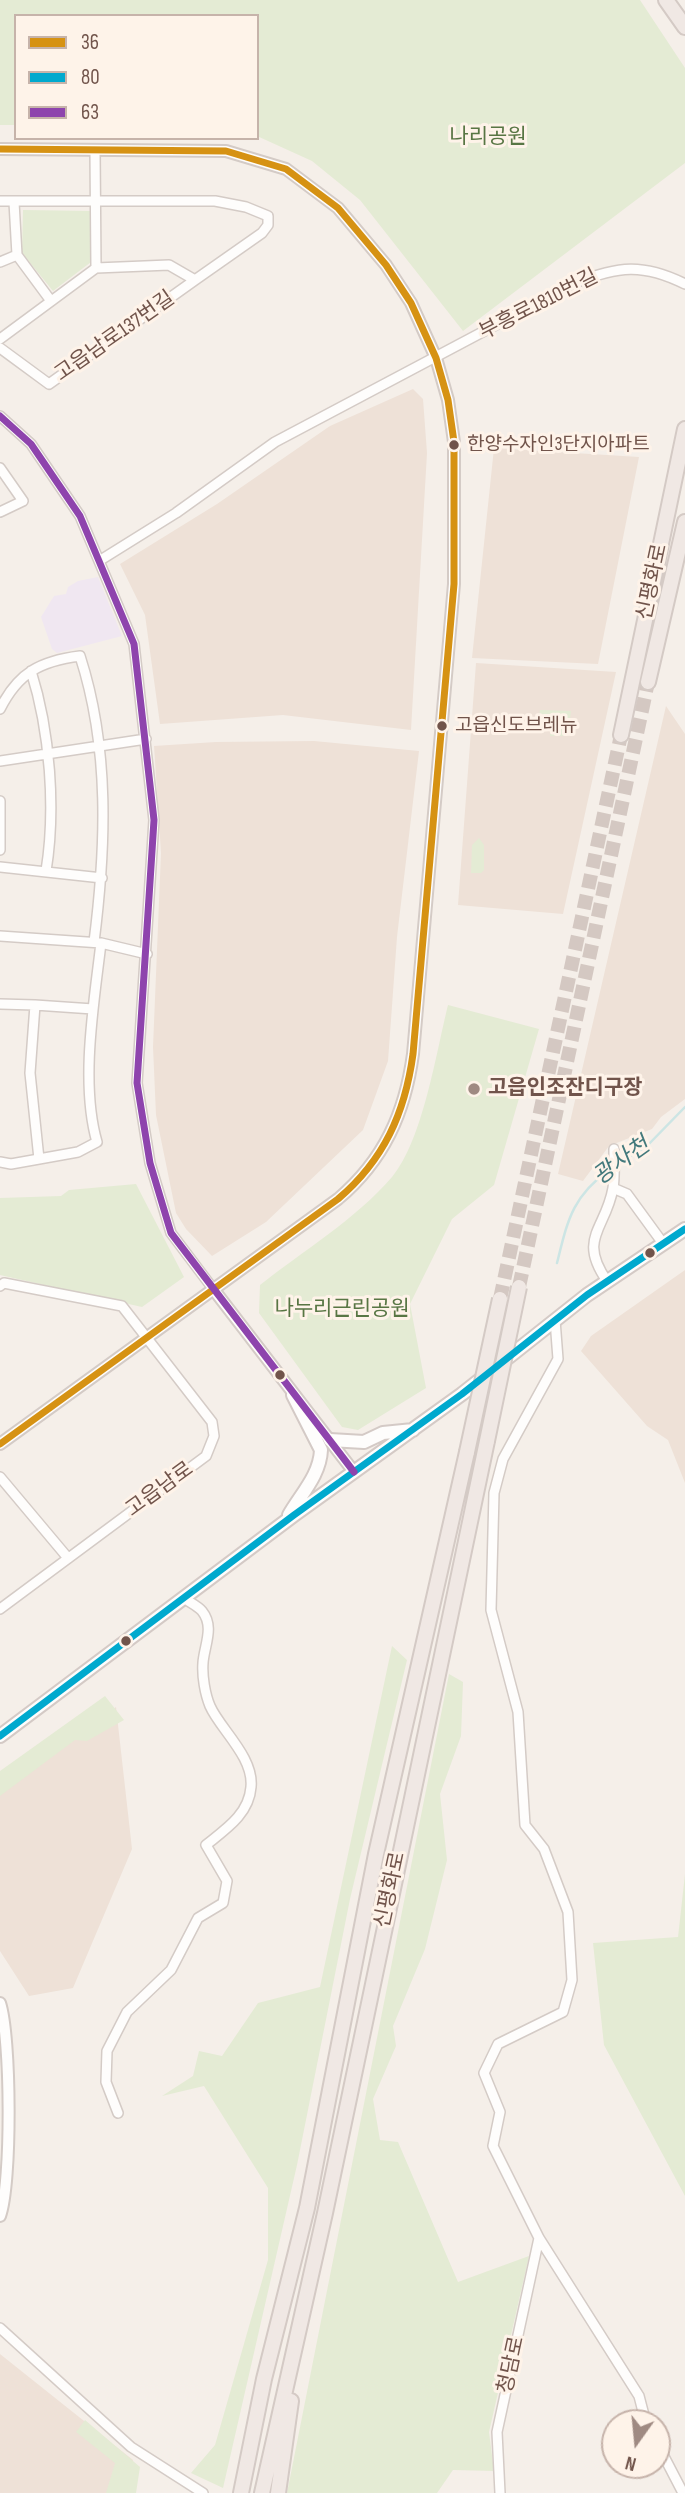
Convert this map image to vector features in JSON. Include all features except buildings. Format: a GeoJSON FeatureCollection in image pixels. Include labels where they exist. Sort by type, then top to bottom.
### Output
{"type":"FeatureCollection","features":[{"type":"Feature","properties":{"kind":"highway"},"geometry":{"type":"LineString","coordinates":[[666,0],[685,27]]}},
{"type":"Feature","properties":{"kind":"highway","name":"신평화로"},"geometry":{"type":"LineString","coordinates":[[621,735],[685,429]]}},
{"type":"Feature","properties":{"kind":"highway","name":"신평화로"},"geometry":{"type":"LineString","coordinates":[[649,682],[685,522]]}},
{"type":"Feature","properties":{"kind":"highway","name":"신평화로"},"geometry":{"type":"LineString","coordinates":[[262,2493],[519,1287]]}},
{"type":"Feature","properties":{"kind":"highway","name":"신평화로"},"geometry":{"type":"LineString","coordinates":[[241,2493],[264,2379],[307,2208],[376,1854],[500,1299]]}},
{"type":"Feature","properties":{"kind":"highway"},"geometry":{"type":"LineString","coordinates":[[278,2493],[306,2296]]}},
{"type":"Feature","properties":{"kind":"highway"},"geometry":{"type":"LineString","coordinates":[[233,2493],[264,2379]]}},
{"type":"Feature","properties":{"kind":"main road"},"geometry":{"type":"LineString","coordinates":[[0,1736],[284,1523],[414,1430],[607,1281],[685,1229]]}},
{"type":"Feature","properties":{"kind":"main road"},"geometry":{"type":"LineString","coordinates":[[284,1523],[316,1475],[321,1458],[321,1450],[293,1395]]}},
{"type":"Feature","properties":{"kind":"main road"},"geometry":{"type":"LineString","coordinates":[[330,1440],[364,1442],[383,1433],[414,1430]]}},
{"type":"Feature","properties":{"kind":"street"},"geometry":{"type":"LineString","coordinates":[[0,149],[226,151],[286,169],[338,208],[386,265],[411,303],[436,358],[448,400],[454,442],[454,584],[408,1089],[386,1146],[353,1186],[0,1444]]}},
{"type":"Feature","properties":{"kind":"street"},"geometry":{"type":"LineString","coordinates":[[0,339],[96,268],[95,150]]}},
{"type":"Feature","properties":{"kind":"street","name":"고읍남로137번길"},"geometry":{"type":"LineString","coordinates":[[0,201],[215,201],[246,207],[268,216],[268,225],[262,233],[49,384],[0,348]]}},
{"type":"Feature","properties":{"kind":"street"},"geometry":{"type":"LineString","coordinates":[[14,202],[17,255],[51,301]]}},
{"type":"Feature","properties":{"kind":"street"},"geometry":{"type":"LineString","coordinates":[[0,262],[17,255]]}},
{"type":"Feature","properties":{"kind":"street","name":"고읍남로137번길"},"geometry":{"type":"LineString","coordinates":[[96,268],[169,265],[195,280]]}},
{"type":"Feature","properties":{"kind":"street","name":"부흥로1810번길"},"geometry":{"type":"LineString","coordinates":[[99,561],[176,513],[275,442],[575,282],[606,271],[636,268],[662,272],[685,284]]}},
{"type":"Feature","properties":{"kind":"street"},"geometry":{"type":"LineString","coordinates":[[0,416],[37,453],[79,516],[134,644],[154,820],[137,1083],[150,1163],[172,1233],[354,1472]]}},
{"type":"Feature","properties":{"kind":"street"},"geometry":{"type":"LineString","coordinates":[[0,468],[23,501],[0,512]]}},
{"type":"Feature","properties":{"kind":"street"},"geometry":{"type":"LineString","coordinates":[[0,709],[11,687],[31,671],[53,660],[80,656],[90,687],[99,747],[105,837],[90,1086],[97,1142],[78,1152],[11,1164],[0,1162]]}},
{"type":"Feature","properties":{"kind":"street"},"geometry":{"type":"LineString","coordinates":[[31,671],[44,716],[47,755],[52,835],[46,871]]}},
{"type":"Feature","properties":{"kind":"street"},"geometry":{"type":"LineString","coordinates":[[0,761],[146,739]]}},
{"type":"Feature","properties":{"kind":"street"},"geometry":{"type":"LineString","coordinates":[[0,801],[0,850]]}},
{"type":"Feature","properties":{"kind":"street"},"geometry":{"type":"LineString","coordinates":[[0,867],[102,878]]}},
{"type":"Feature","properties":{"kind":"street"},"geometry":{"type":"LineString","coordinates":[[0,936],[98,942],[147,954]]}},
{"type":"Feature","properties":{"kind":"street"},"geometry":{"type":"LineString","coordinates":[[0,1004],[93,1009]]}},
{"type":"Feature","properties":{"kind":"street"},"geometry":{"type":"LineString","coordinates":[[35,1005],[30,1073],[38,1159]]}},
{"type":"Feature","properties":{"kind":"street"},"geometry":{"type":"LineString","coordinates":[[607,1281],[594,1263],[594,1242],[613,1188],[614,1149]]}},
{"type":"Feature","properties":{"kind":"street"},"geometry":{"type":"LineString","coordinates":[[613,1188],[627,1194],[662,1242]]}},
{"type":"Feature","properties":{"kind":"street","name":"고읍남로"},"geometry":{"type":"LineString","coordinates":[[0,1286],[4,1283],[122,1306],[212,1422],[214,1436],[206,1456],[0,1609]]}},
{"type":"Feature","properties":{"kind":"street"},"geometry":{"type":"LineString","coordinates":[[555,1320],[558,1359],[502,1459],[494,1493],[491,1610],[518,1712],[525,1825],[544,1849],[569,1912],[572,1980],[563,2012],[498,2044],[484,2073],[500,2112],[493,2146],[538,2238],[639,2396],[642,2409]]}},
{"type":"Feature","properties":{"kind":"street"},"geometry":{"type":"LineString","coordinates":[[0,1477],[68,1558]]}},
{"type":"Feature","properties":{"kind":"street"},"geometry":{"type":"LineString","coordinates":[[118,2113],[106,2082],[107,2051],[127,2012],[151,1993],[171,1970],[198,1917],[223,1903],[227,1881],[206,1845],[236,1821],[247,1802],[252,1784],[241,1753],[208,1699],[203,1662],[209,1635],[203,1612],[184,1598]]}},
{"type":"Feature","properties":{"kind":"street"},"geometry":{"type":"LineString","coordinates":[[0,2003],[6,2022],[7,2110],[6,2200],[0,2216]]}},
{"type":"Feature","properties":{"kind":"street","name":"청담로"},"geometry":{"type":"LineString","coordinates":[[500,2493],[497,2432],[538,2238]]}},
{"type":"Feature","properties":{"kind":"street"},"geometry":{"type":"LineString","coordinates":[[0,2328],[131,2447],[203,2493]]}},
{"type":"Feature","properties":{"kind":"street"},"geometry":{"type":"LineString","coordinates":[[671,2470],[683,2493]]}},
{"type":"Feature","properties":{"kind":"shaded area"},"geometry":{"type":"Polygon","coordinates":[[[413,389],[423,399],[427,453],[411,730],[283,715],[160,724],[145,615],[120,564],[217,504],[330,426],[413,389]]]}},
{"type":"Feature","properties":{"kind":"shaded area"},"geometry":{"type":"Polygon","coordinates":[[[494,448],[639,457],[598,664],[472,658],[494,448]]]}},
{"type":"Feature","properties":{"kind":"shaded area"},"geometry":{"type":"Polygon","coordinates":[[[98,577],[122,636],[57,653],[52,649],[41,617],[54,596],[66,594],[68,587],[78,581],[98,577]]]}},
{"type":"Feature","properties":{"kind":"shaded area"},"geometry":{"type":"Polygon","coordinates":[[[476,663],[616,672],[563,914],[458,905],[476,663]]]}},
{"type":"Feature","properties":{"kind":"shaded area"},"geometry":{"type":"Polygon","coordinates":[[[666,706],[685,734],[685,1099],[661,1117],[652,1129],[609,1146],[583,1181],[558,1174],[666,706]]]}},
{"type":"Feature","properties":{"kind":"shaded area"},"geometry":{"type":"Polygon","coordinates":[[[314,741],[419,751],[397,937],[388,1061],[363,1130],[266,1222],[212,1256],[186,1229],[176,1213],[156,1115],[153,1047],[161,853],[154,746],[314,741]]]}},
{"type":"Feature","properties":{"kind":"shaded area"},"geometry":{"type":"Polygon","coordinates":[[[685,1270],[685,1483],[668,1440],[647,1426],[581,1351],[591,1336],[685,1270]]]}},
{"type":"Feature","properties":{"kind":"shaded area"},"geometry":{"type":"Polygon","coordinates":[[[116,1707],[132,1849],[73,1988],[29,1996],[0,1951],[0,1789],[116,1707]]]}},
{"type":"Feature","properties":{"kind":"shaded area"},"geometry":{"type":"Polygon","coordinates":[[[0,2354],[133,2460],[127,2493],[0,2493],[0,2354]]]}},
{"type":"Feature","properties":{"kind":"green space","name":"나리공원"},"geometry":{"type":"Polygon","coordinates":[[[0,0],[640,0],[685,68],[685,163],[463,331],[360,200],[312,161],[259,137],[259,14],[14,14],[14,125],[0,125],[0,0]]]}},
{"type":"Feature","properties":{"kind":"green space"},"geometry":{"type":"Polygon","coordinates":[[[23,210],[92,211],[91,262],[53,291],[22,253],[23,210]]]}},
{"type":"Feature","properties":{"kind":"green space"},"geometry":{"type":"Polygon","coordinates":[[[540,710],[571,711],[568,736],[550,736],[551,726],[537,725],[540,710]]]}},
{"type":"Feature","properties":{"kind":"green space"},"geometry":{"type":"Polygon","coordinates":[[[479,838],[484,845],[484,870],[481,873],[471,873],[472,845],[479,838]]]}},
{"type":"Feature","properties":{"kind":"green space","name":"나누리근린공원"},"geometry":{"type":"Polygon","coordinates":[[[448,1005],[539,1029],[494,1185],[452,1219],[410,1304],[426,1388],[358,1430],[342,1427],[259,1313],[260,1285],[362,1207],[392,1177],[403,1161],[427,1095],[448,1005]]]}},
{"type":"Feature","properties":{"kind":"green space"},"geometry":{"type":"Polygon","coordinates":[[[136,1184],[184,1277],[142,1307],[0,1275],[0,1198],[61,1196],[69,1190],[136,1184]]]}},
{"type":"Feature","properties":{"kind":"green space"},"geometry":{"type":"Polygon","coordinates":[[[392,1646],[407,1660],[350,1899],[297,2165],[223,2488],[191,2473],[215,2445],[268,2260],[268,2188],[204,2086],[162,2096],[193,2076],[199,2051],[222,2056],[258,2003],[320,1987],[392,1646]]]}},
{"type":"Feature","properties":{"kind":"green space"},"geometry":{"type":"Polygon","coordinates":[[[449,1674],[463,1682],[461,1736],[440,1794],[447,1860],[425,1949],[393,2026],[396,2046],[373,2099],[380,2140],[398,2142],[458,2282],[529,2256],[489,2432],[494,2471],[453,2470],[437,2493],[287,2493],[449,1674]]]}},
{"type":"Feature","properties":{"kind":"green space"},"geometry":{"type":"Polygon","coordinates":[[[105,1696],[124,1720],[87,1741],[75,1740],[0,1796],[0,1771],[105,1696]]]}},
{"type":"Feature","properties":{"kind":"green space"},"geometry":{"type":"Polygon","coordinates":[[[685,1874],[685,2196],[604,2045],[593,1943],[678,1937],[685,1874]]]}},
{"type":"Feature","properties":{"kind":"green space"},"geometry":{"type":"Polygon","coordinates":[[[85,2420],[140,2467],[136,2493],[106,2493],[115,2463],[76,2432],[85,2420]]]}},
{"type":"Feature","properties":{"kind":"waterway","name":"광사천"},"geometry":{"type":"LineString","coordinates":[[618,1163],[645,1148],[685,1107]]}},
{"type":"Feature","properties":{"kind":"waterway","name":"광사천"},"geometry":{"type":"LineString","coordinates":[[557,1263],[569,1221],[579,1199],[610,1169]]}},
{"type":"Feature","properties":{"kind":"tunnel"},"geometry":{"type":"LineString","coordinates":[[519,1287],[648,682]]}},
{"type":"Feature","properties":{"kind":"tunnel"},"geometry":{"type":"LineString","coordinates":[[500,1299],[621,735]]}},
{"type":"Feature","properties":{"kind":"transit line","name":"36"},"geometry":{"type":"LineString","coordinates":[[0,149],[226,151],[286,169],[338,208],[386,265],[411,303],[436,358],[448,400],[454,442],[454,584],[413,1054],[404,1096],[390,1134],[368,1168],[338,1199],[0,1444]]}},
{"type":"Feature","properties":{"kind":"transit line","name":"63"},"geometry":{"type":"LineString","coordinates":[[0,416],[31,444],[80,516],[134,644],[154,820],[137,1083],[150,1163],[171,1233],[354,1472]]}},
{"type":"Feature","properties":{"kind":"transit line","name":"80"},"geometry":{"type":"LineString","coordinates":[[0,1736],[294,1515],[462,1394],[587,1295],[685,1229]]}},
{"type":"Feature","properties":{"kind":"place","name":"한양수자인3단지아파트"},"geometry":{"type":"Point","coordinates":[454,445]}},
{"type":"Feature","properties":{"kind":"place","name":"고읍신도브레뉴"},"geometry":{"type":"Point","coordinates":[442,726]}},
{"type":"Feature","properties":{"kind":"place","name":"고읍인조잔디구장"},"geometry":{"type":"Point","coordinates":[474,1089]}}]}
